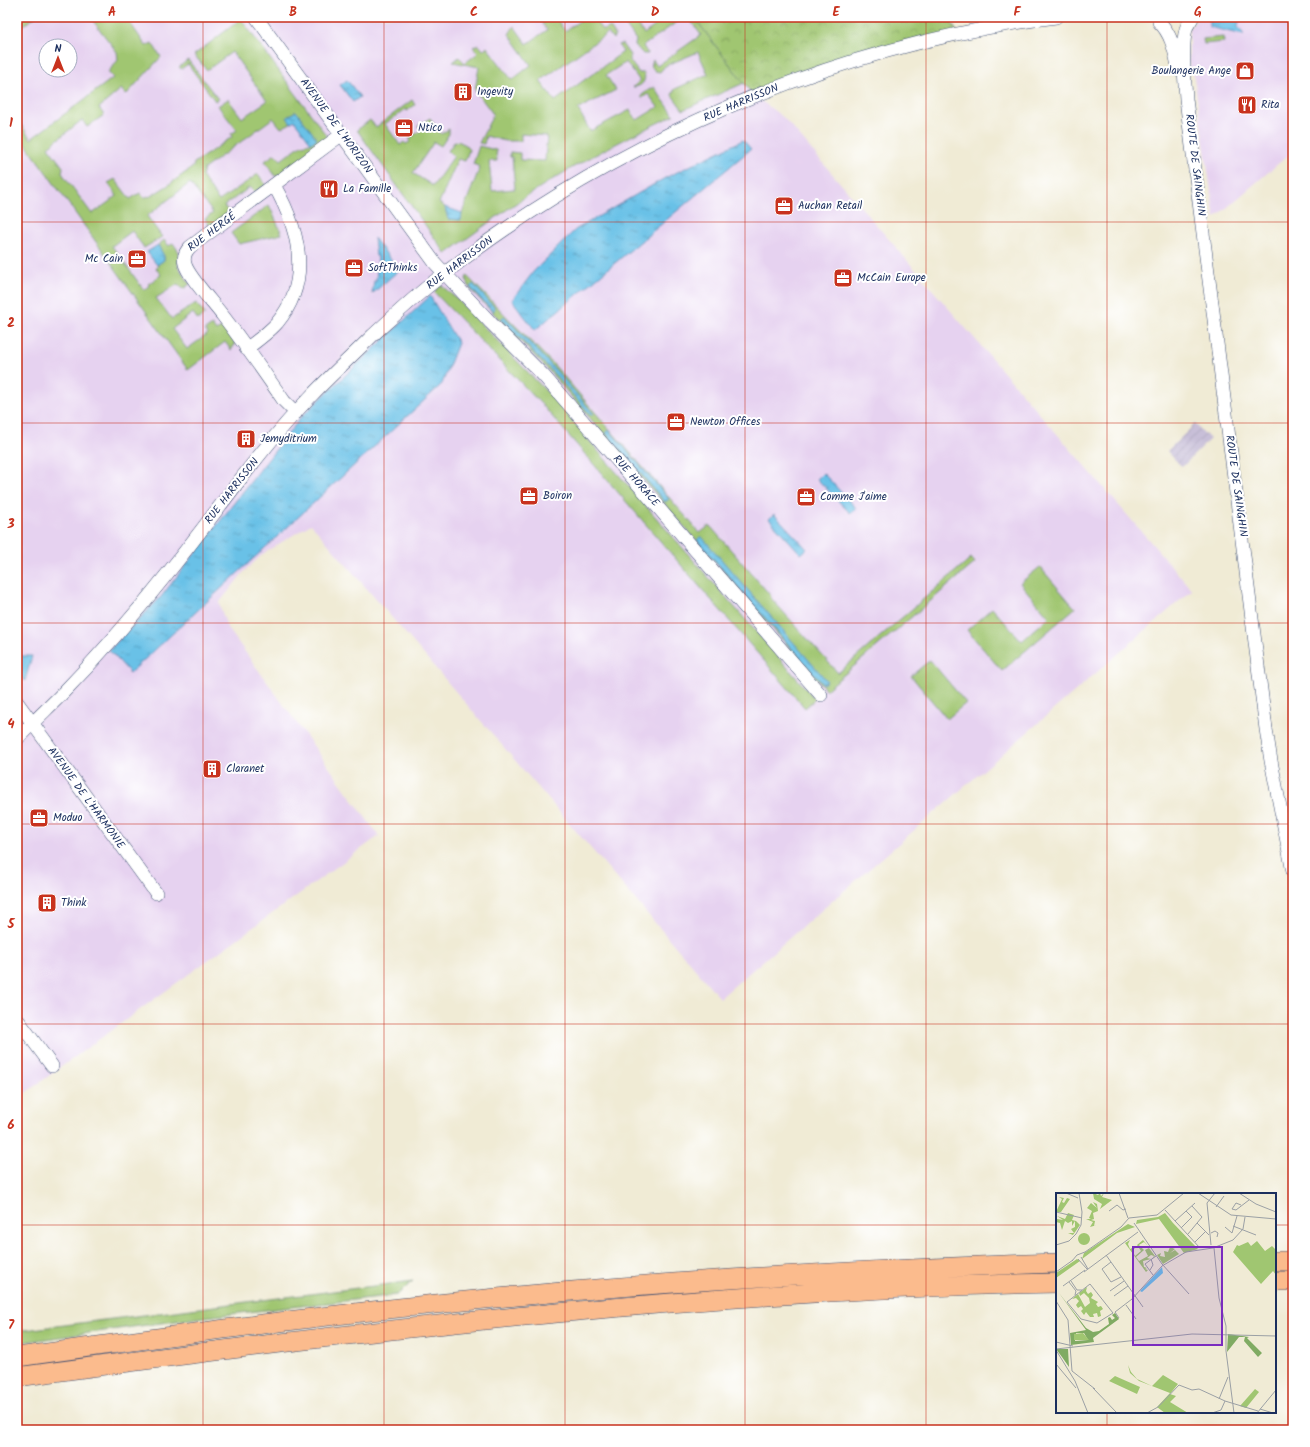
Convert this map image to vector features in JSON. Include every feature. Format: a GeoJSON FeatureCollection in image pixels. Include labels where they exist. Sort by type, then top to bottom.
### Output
{"type":"FeatureCollection","features":[{"type":"Feature","properties":{"kind":"highway"},"geometry":{"type":"LineString","coordinates":[[1276,1261],[1293,1261]]}},
{"type":"Feature","properties":{"kind":"highway"},"geometry":{"type":"LineString","coordinates":[[17,1357],[327,1317],[514,1296],[798,1274],[1056,1263]]}},
{"type":"Feature","properties":{"kind":"highway"},"geometry":{"type":"LineString","coordinates":[[1276,1281],[1293,1281]]}},
{"type":"Feature","properties":{"kind":"highway"},"geometry":{"type":"LineString","coordinates":[[17,1377],[352,1334],[571,1311],[717,1299],[860,1290],[1056,1283]]}},
{"type":"Feature","properties":{"kind":"street","name":"AVENUE DE L'HORIZON"},"geometry":{"type":"LineString","coordinates":[[256,17],[435,263],[445,273]]}},
{"type":"Feature","properties":{"kind":"street","name":"RUE HARRISSON"},"geometry":{"type":"LineString","coordinates":[[17,739],[89,665],[141,606],[252,464],[296,413],[354,354],[399,312],[445,273],[519,220],[561,193],[629,154],[754,96],[831,68],[987,22],[1056,17]]}},
{"type":"Feature","properties":{"kind":"street"},"geometry":{"type":"LineString","coordinates":[[1156,19],[1166,25],[1174,26],[1182,24],[1193,18]]}},
{"type":"Feature","properties":{"kind":"street","name":"ROUTE DE SAINGHIN"},"geometry":{"type":"LineString","coordinates":[[1193,18],[1186,29],[1185,36],[1184,68],[1186,99],[1266,729],[1293,872]]}},
{"type":"Feature","properties":{"kind":"street","name":"ROUTE DE SAINGHIN"},"geometry":{"type":"LineString","coordinates":[[1156,19],[1164,26],[1170,37],[1186,99]]}},
{"type":"Feature","properties":{"kind":"street","name":"RUE HERGÉ"},"geometry":{"type":"LineString","coordinates":[[296,413],[284,400],[186,268],[184,256],[190,247],[341,135]]}},
{"type":"Feature","properties":{"kind":"street"},"geometry":{"type":"LineString","coordinates":[[246,349],[270,331],[284,312],[293,293],[298,274],[299,254],[295,231],[274,185]]}},
{"type":"Feature","properties":{"kind":"street","name":"RUE HORACE"},"geometry":{"type":"LineString","coordinates":[[445,273],[543,375],[821,695]]}},
{"type":"Feature","properties":{"kind":"street","name":"AVENUE DE L'HARMONIE"},"geometry":{"type":"LineString","coordinates":[[17,702],[156,893]]}},
{"type":"Feature","properties":{"kind":"street"},"geometry":{"type":"LineString","coordinates":[[17,1019],[52,1066]]}},
{"type":"Feature","properties":{"kind":"shaded area"},"geometry":{"type":"Polygon","coordinates":[[[17,17],[694,17],[752,94],[784,118],[1192,590],[720,998],[311,524],[264,553],[244,572],[219,603],[227,627],[379,836],[17,1099],[17,17]]]}},
{"type":"Feature","properties":{"kind":"shaded area"},"geometry":{"type":"Polygon","coordinates":[[[1199,17],[1293,17],[1293,151],[1215,218],[1193,71],[1189,71],[1189,29],[1199,17]]]}},
{"type":"Feature","properties":{"kind":"shaded area"},"geometry":{"type":"Polygon","coordinates":[[[1195,424],[1210,439],[1182,467],[1167,451],[1195,424]]]}},
{"type":"Feature","properties":{"kind":"green space"},"geometry":{"type":"Polygon","coordinates":[[[17,17],[35,17],[17,30],[17,17]]]}},
{"type":"Feature","properties":{"kind":"green space"},"geometry":{"type":"Polygon","coordinates":[[[90,17],[126,17],[146,46],[152,43],[161,57],[126,95],[121,89],[99,108],[104,115],[87,127],[82,120],[48,147],[63,167],[62,173],[92,214],[117,196],[108,183],[115,179],[130,199],[140,193],[144,198],[149,197],[167,186],[193,167],[194,163],[232,137],[231,134],[237,130],[218,106],[228,99],[242,118],[267,101],[232,52],[207,70],[194,55],[241,19],[329,139],[276,177],[265,161],[275,154],[281,160],[301,145],[311,143],[296,111],[287,117],[291,123],[281,128],[273,118],[204,169],[202,176],[219,201],[258,174],[266,185],[255,192],[250,187],[224,206],[229,212],[210,226],[205,219],[213,213],[190,183],[147,216],[162,237],[144,248],[132,231],[112,246],[144,290],[150,286],[148,284],[161,275],[156,268],[158,267],[157,265],[164,260],[164,257],[158,245],[164,240],[169,246],[173,243],[179,252],[178,266],[190,284],[183,289],[178,284],[156,298],[172,319],[196,303],[205,314],[198,320],[193,313],[172,329],[187,349],[208,334],[205,330],[212,325],[216,331],[223,327],[235,343],[231,350],[225,342],[188,370],[17,132],[17,119],[31,139],[113,78],[108,72],[118,60],[117,52],[90,17]]]}},
{"type":"Feature","properties":{"kind":"green space"},"geometry":{"type":"Polygon","coordinates":[[[538,17],[555,17],[565,31],[585,17],[592,17],[603,31],[610,27],[615,35],[613,39],[608,33],[540,81],[555,101],[623,52],[618,45],[622,44],[630,55],[630,61],[639,73],[644,73],[645,79],[643,83],[639,86],[633,87],[640,81],[626,62],[606,75],[616,90],[578,109],[590,131],[630,110],[637,120],[658,107],[648,94],[642,98],[641,96],[654,87],[674,115],[613,145],[553,179],[489,222],[446,254],[357,130],[370,120],[376,127],[412,100],[415,105],[407,111],[406,109],[385,124],[400,145],[404,142],[406,144],[411,141],[409,139],[421,130],[418,126],[430,118],[441,134],[449,129],[449,134],[441,146],[434,142],[413,173],[433,186],[454,156],[448,151],[454,142],[458,141],[466,145],[469,150],[465,161],[458,159],[439,203],[445,207],[448,219],[461,220],[462,213],[480,167],[473,164],[479,146],[496,150],[497,161],[489,161],[492,191],[515,189],[512,157],[510,157],[510,152],[520,153],[520,160],[545,161],[547,136],[521,134],[521,141],[505,141],[486,136],[484,144],[479,143],[493,114],[475,90],[479,67],[453,62],[459,57],[465,63],[478,53],[473,47],[478,44],[483,50],[487,47],[512,80],[531,65],[509,34],[514,26],[527,44],[547,30],[538,17]]]}},
{"type":"Feature","properties":{"kind":"green space"},"geometry":{"type":"Polygon","coordinates":[[[615,17],[632,17],[644,34],[667,17],[684,17],[643,46],[648,54],[643,54],[635,45],[636,40],[621,19],[617,19],[615,17]]]}},
{"type":"Feature","properties":{"kind":"green space"},"geometry":{"type":"Polygon","coordinates":[[[688,17],[694,17],[744,83],[683,110],[672,95],[675,89],[708,74],[698,52],[665,66],[660,72],[655,71],[651,66],[653,60],[657,66],[701,35],[688,17]]]}},
{"type":"Feature","properties":{"kind":"green space"},"geometry":{"type":"Polygon","coordinates":[[[694,17],[948,17],[962,40],[871,53],[752,94],[694,17]]]}},
{"type":"Feature","properties":{"kind":"green space"},"geometry":{"type":"Polygon","coordinates":[[[1223,37],[1224,42],[1204,44],[1203,39],[1223,37]]]}},
{"type":"Feature","properties":{"kind":"green space"},"geometry":{"type":"Polygon","coordinates":[[[188,60],[218,99],[215,101],[188,64],[181,69],[179,67],[188,60]]]}},
{"type":"Feature","properties":{"kind":"green space"},"geometry":{"type":"Polygon","coordinates":[[[269,205],[282,234],[239,244],[231,233],[269,205]]]}},
{"type":"Feature","properties":{"kind":"green space"},"geometry":{"type":"Polygon","coordinates":[[[467,276],[554,365],[700,533],[709,526],[711,527],[771,596],[770,597],[838,673],[971,558],[975,563],[826,690],[549,371],[470,289],[466,279],[467,276]]]}},
{"type":"Feature","properties":{"kind":"green space"},"geometry":{"type":"Polygon","coordinates":[[[441,285],[457,299],[553,398],[815,699],[805,708],[544,407],[434,292],[441,285]]]}},
{"type":"Feature","properties":{"kind":"green space"},"geometry":{"type":"Polygon","coordinates":[[[1040,567],[1075,608],[1002,671],[967,630],[992,608],[1022,641],[1049,617],[1020,583],[1040,567]]]}},
{"type":"Feature","properties":{"kind":"green space"},"geometry":{"type":"Polygon","coordinates":[[[930,660],[966,703],[947,719],[911,676],[930,660]]]}},
{"type":"Feature","properties":{"kind":"green space"},"geometry":{"type":"Polygon","coordinates":[[[413,1281],[397,1295],[205,1317],[17,1343],[17,1331],[413,1281]]]}},
{"type":"Feature","properties":{"kind":"water"},"geometry":{"type":"Polygon","coordinates":[[[1212,17],[1229,20],[1232,17],[1241,17],[1238,28],[1243,35],[1209,27],[1209,21],[1212,17]]]}},
{"type":"Feature","properties":{"kind":"water"},"geometry":{"type":"Polygon","coordinates":[[[347,80],[360,97],[353,102],[340,85],[347,80]]]}},
{"type":"Feature","properties":{"kind":"water"},"geometry":{"type":"Polygon","coordinates":[[[296,111],[317,139],[311,143],[294,120],[291,123],[287,117],[296,111]]]}},
{"type":"Feature","properties":{"kind":"water"},"geometry":{"type":"Polygon","coordinates":[[[743,140],[751,149],[535,330],[512,300],[534,271],[575,230],[665,178],[743,140]]]}},
{"type":"Feature","properties":{"kind":"water"},"geometry":{"type":"Polygon","coordinates":[[[445,207],[462,213],[461,220],[448,219],[445,207]]]}},
{"type":"Feature","properties":{"kind":"water"},"geometry":{"type":"Polygon","coordinates":[[[374,238],[399,270],[372,294],[374,281],[376,281],[378,257],[376,256],[374,238]]]}},
{"type":"Feature","properties":{"kind":"water"},"geometry":{"type":"Polygon","coordinates":[[[158,245],[164,256],[164,260],[157,265],[147,252],[158,245]]]}},
{"type":"Feature","properties":{"kind":"water"},"geometry":{"type":"Polygon","coordinates":[[[473,284],[495,308],[493,312],[470,287],[473,284]]]}},
{"type":"Feature","properties":{"kind":"water"},"geometry":{"type":"Polygon","coordinates":[[[430,296],[458,343],[442,384],[130,673],[109,650],[160,598],[302,416],[430,296]]]}},
{"type":"Feature","properties":{"kind":"water"},"geometry":{"type":"Polygon","coordinates":[[[504,316],[552,366],[594,414],[592,416],[550,369],[501,319],[504,316]]]}},
{"type":"Feature","properties":{"kind":"water"},"geometry":{"type":"Polygon","coordinates":[[[609,430],[669,499],[665,502],[606,433],[609,430]]]}},
{"type":"Feature","properties":{"kind":"water"},"geometry":{"type":"Polygon","coordinates":[[[823,473],[856,508],[850,513],[817,479],[823,473]]]}},
{"type":"Feature","properties":{"kind":"water"},"geometry":{"type":"Polygon","coordinates":[[[774,514],[807,549],[801,554],[769,519],[774,514]]]}},
{"type":"Feature","properties":{"kind":"water"},"geometry":{"type":"Polygon","coordinates":[[[701,536],[827,681],[823,684],[697,540],[701,536]]]}},
{"type":"Feature","properties":{"kind":"water"},"geometry":{"type":"Polygon","coordinates":[[[17,656],[32,656],[25,681],[17,671],[17,656]]]}},
{"type":"Feature","properties":{"kind":"place","name":"Boulangerie Ange"},"geometry":{"type":"Point","coordinates":[1245,71]}},
{"type":"Feature","properties":{"kind":"place","name":"Ingevity"},"geometry":{"type":"Point","coordinates":[463,92]}},
{"type":"Feature","properties":{"kind":"place","name":"Rita"},"geometry":{"type":"Point","coordinates":[1247,105]}},
{"type":"Feature","properties":{"kind":"place","name":"Ntico"},"geometry":{"type":"Point","coordinates":[404,128]}},
{"type":"Feature","properties":{"kind":"place","name":"La Famille"},"geometry":{"type":"Point","coordinates":[329,189]}},
{"type":"Feature","properties":{"kind":"place","name":"Auchan Retail"},"geometry":{"type":"Point","coordinates":[784,206]}},
{"type":"Feature","properties":{"kind":"place","name":"Mc Cain"},"geometry":{"type":"Point","coordinates":[137,259]}},
{"type":"Feature","properties":{"kind":"place","name":"SoftThinks"},"geometry":{"type":"Point","coordinates":[354,268]}},
{"type":"Feature","properties":{"kind":"place","name":"McCain Europe"},"geometry":{"type":"Point","coordinates":[843,278]}},
{"type":"Feature","properties":{"kind":"place","name":"Newton Offices"},"geometry":{"type":"Point","coordinates":[676,422]}},
{"type":"Feature","properties":{"kind":"place","name":"Jemyditrium"},"geometry":{"type":"Point","coordinates":[246,439]}},
{"type":"Feature","properties":{"kind":"place","name":"Boiron"},"geometry":{"type":"Point","coordinates":[529,496]}},
{"type":"Feature","properties":{"kind":"place","name":"Comme J'aime"},"geometry":{"type":"Point","coordinates":[806,497]}},
{"type":"Feature","properties":{"kind":"place","name":"Claranet"},"geometry":{"type":"Point","coordinates":[212,769]}},
{"type":"Feature","properties":{"kind":"place","name":"Moduo"},"geometry":{"type":"Point","coordinates":[39,818]}},
{"type":"Feature","properties":{"kind":"place","name":"Think"},"geometry":{"type":"Point","coordinates":[47,903]}}]}
